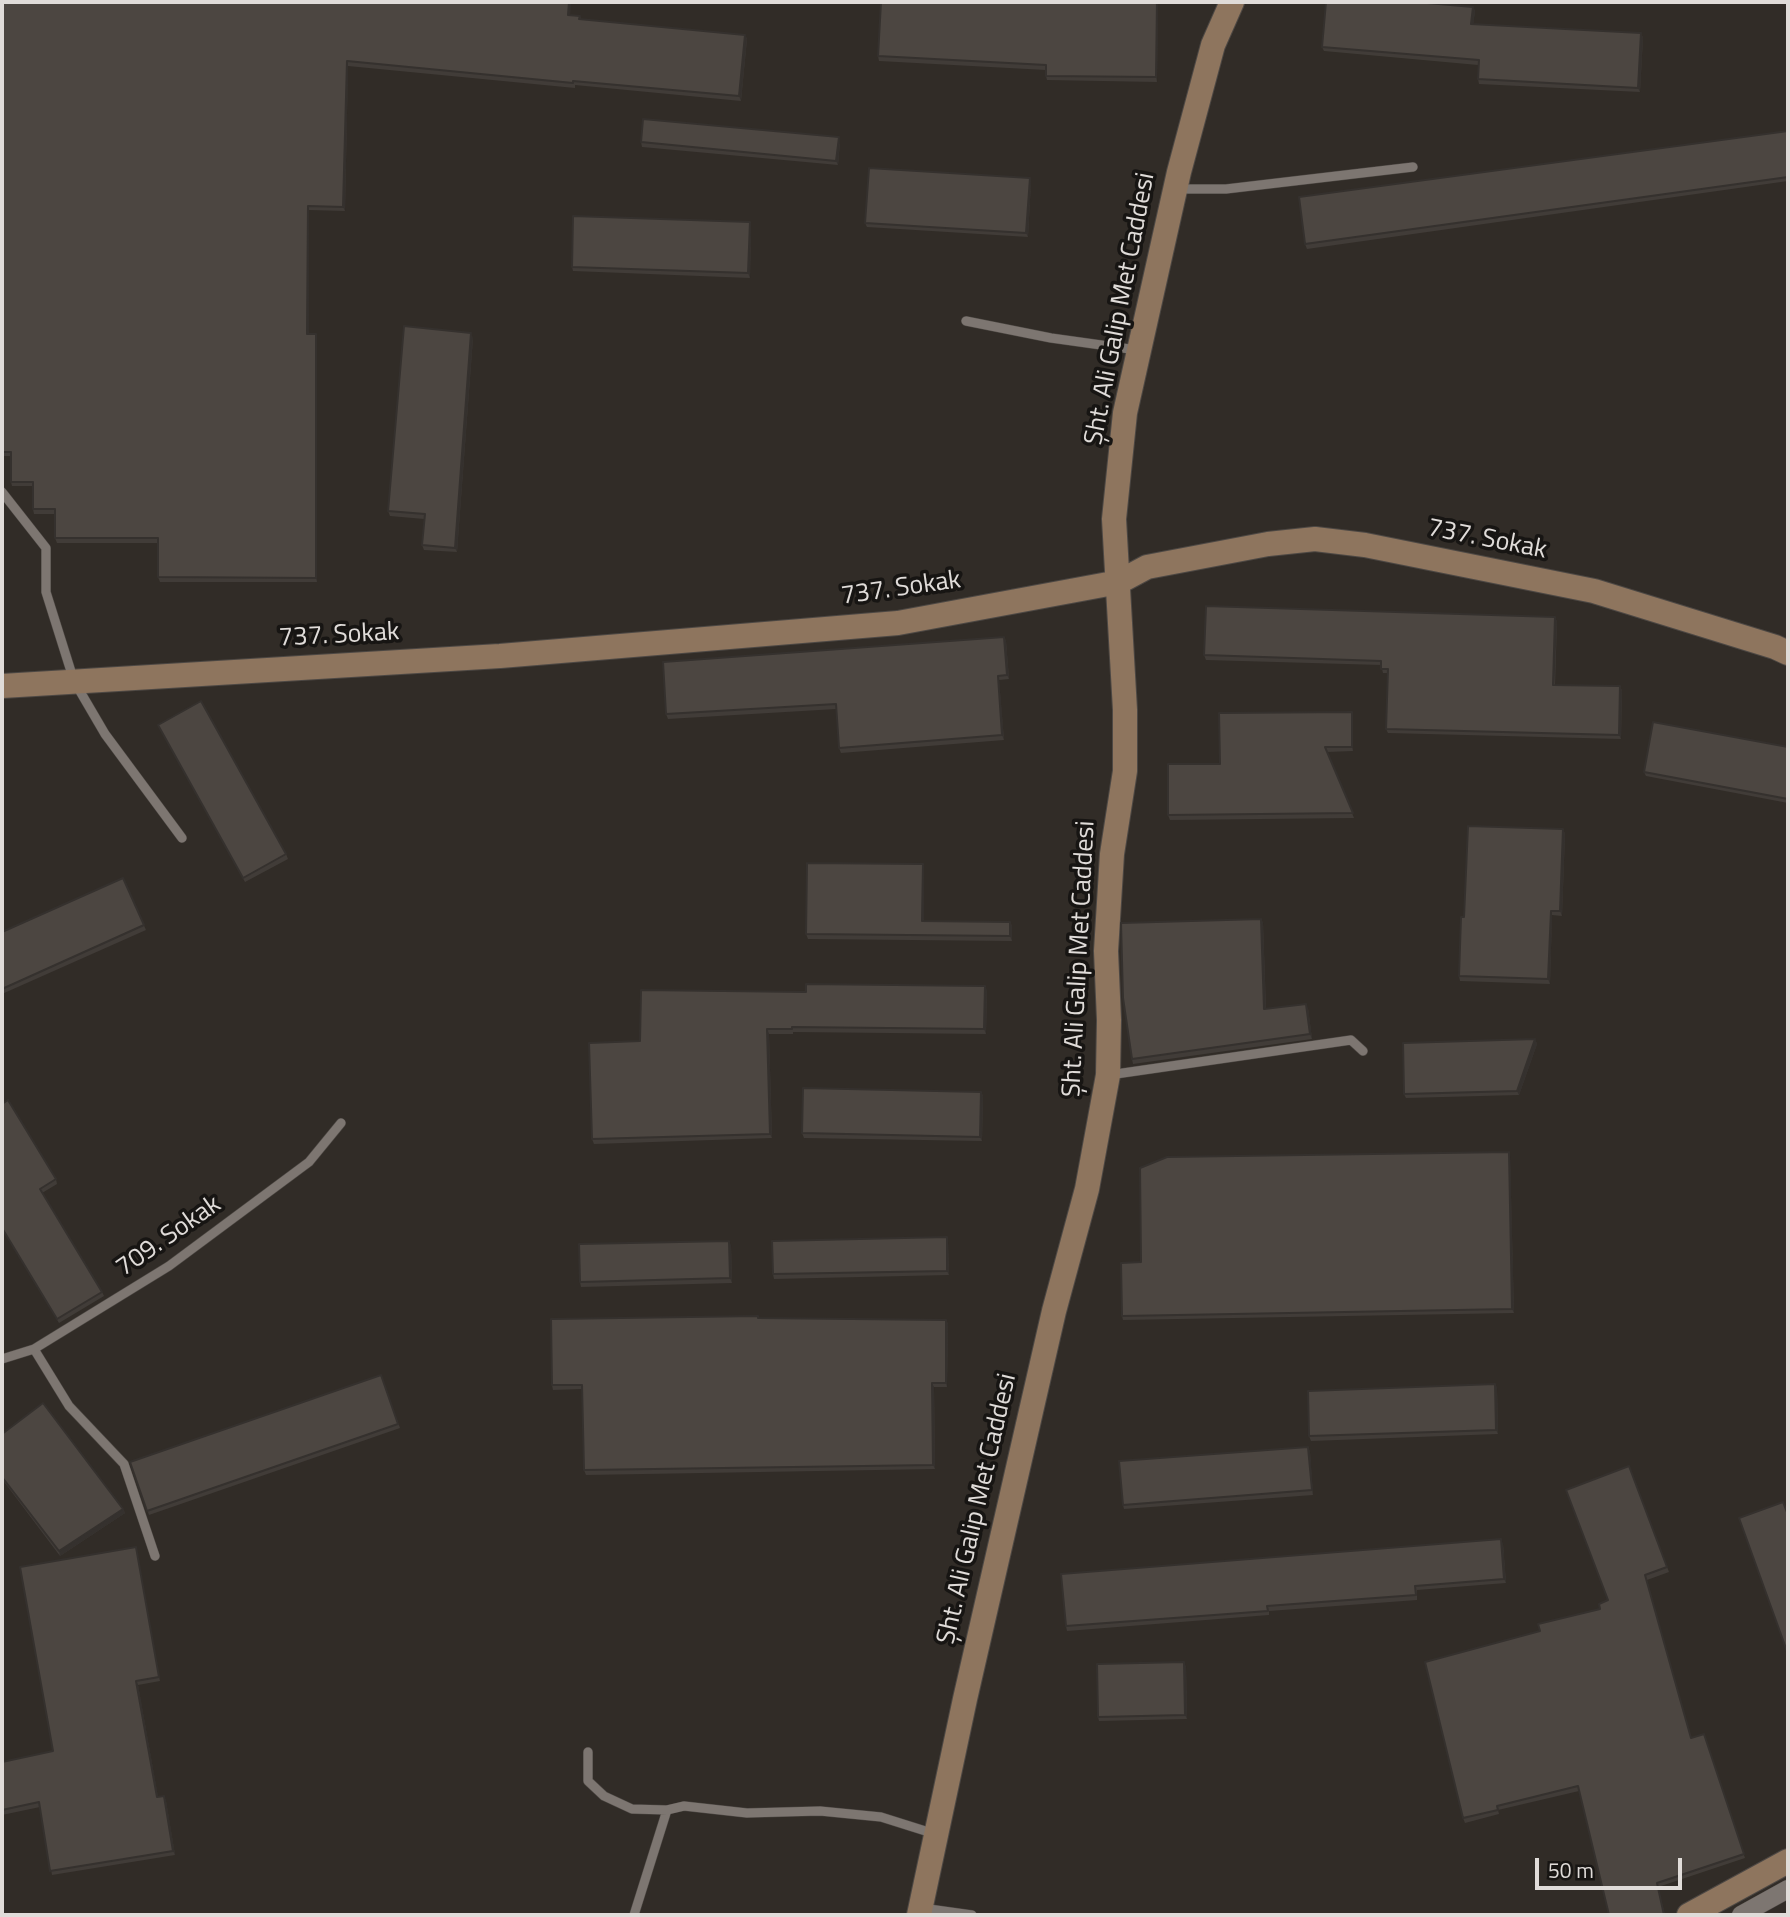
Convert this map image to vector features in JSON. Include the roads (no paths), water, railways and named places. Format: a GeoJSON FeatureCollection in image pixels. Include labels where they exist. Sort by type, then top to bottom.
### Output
{"type":"FeatureCollection","features":[{"type":"Feature","properties":{"kind":"street","name":"Şht. Ali Galip Met Caddesi"},"geometry":{"type":"LineString","coordinates":[[920,1911],[965,1699],[1051,1323],[1087,1189],[1108,1075],[1109,1020],[1105,951],[1112,854],[1125,771],[1119,582],[1114,519],[1125,413],[1175,189],[1213,45],[1232,2]]}},
{"type":"Feature","properties":{"kind":"street","name":"737. Sokak"},"geometry":{"type":"LineString","coordinates":[[2,686],[500,656],[898,623],[1119,582],[1147,567],[1268,544],[1315,539],[1365,545],[1594,591],[1788,653]]}},
{"type":"Feature","properties":{"kind":"street"},"geometry":{"type":"LineString","coordinates":[[1689,1915],[1788,1861]]}},
{"type":"Feature","properties":{"kind":"street"},"geometry":{"type":"LineString","coordinates":[[1741,1915],[1788,1889]]}},
{"type":"Feature","properties":{"kind":"lane"},"geometry":{"type":"LineString","coordinates":[[1175,189],[1226,189],[1413,167]]}},
{"type":"Feature","properties":{"kind":"lane"},"geometry":{"type":"LineString","coordinates":[[965,321],[1051,338],[1139,351]]}},
{"type":"Feature","properties":{"kind":"lane"},"geometry":{"type":"LineString","coordinates":[[2,492],[46,548],[46,592],[74,681],[105,734],[182,838]]}},
{"type":"Feature","properties":{"kind":"lane"},"geometry":{"type":"LineString","coordinates":[[1108,1075],[1351,1040],[1363,1051]]}},
{"type":"Feature","properties":{"kind":"lane","name":"709. Sokak"},"geometry":{"type":"LineString","coordinates":[[2,1359],[34,1349],[169,1266],[309,1162],[341,1123]]}},
{"type":"Feature","properties":{"kind":"lane"},"geometry":{"type":"LineString","coordinates":[[34,1349],[69,1406],[124,1464],[155,1556]]}},
{"type":"Feature","properties":{"kind":"lane"},"geometry":{"type":"LineString","coordinates":[[588,1752],[588,1781],[604,1796],[632,1809],[667,1810],[684,1806],[747,1814],[820,1811],[881,1817],[937,1834]]}},
{"type":"Feature","properties":{"kind":"lane"},"geometry":{"type":"LineString","coordinates":[[634,1915],[667,1810]]}},
{"type":"Feature","properties":{"kind":"lane"},"geometry":{"type":"LineString","coordinates":[[920,1911],[972,1915]]}}]}
